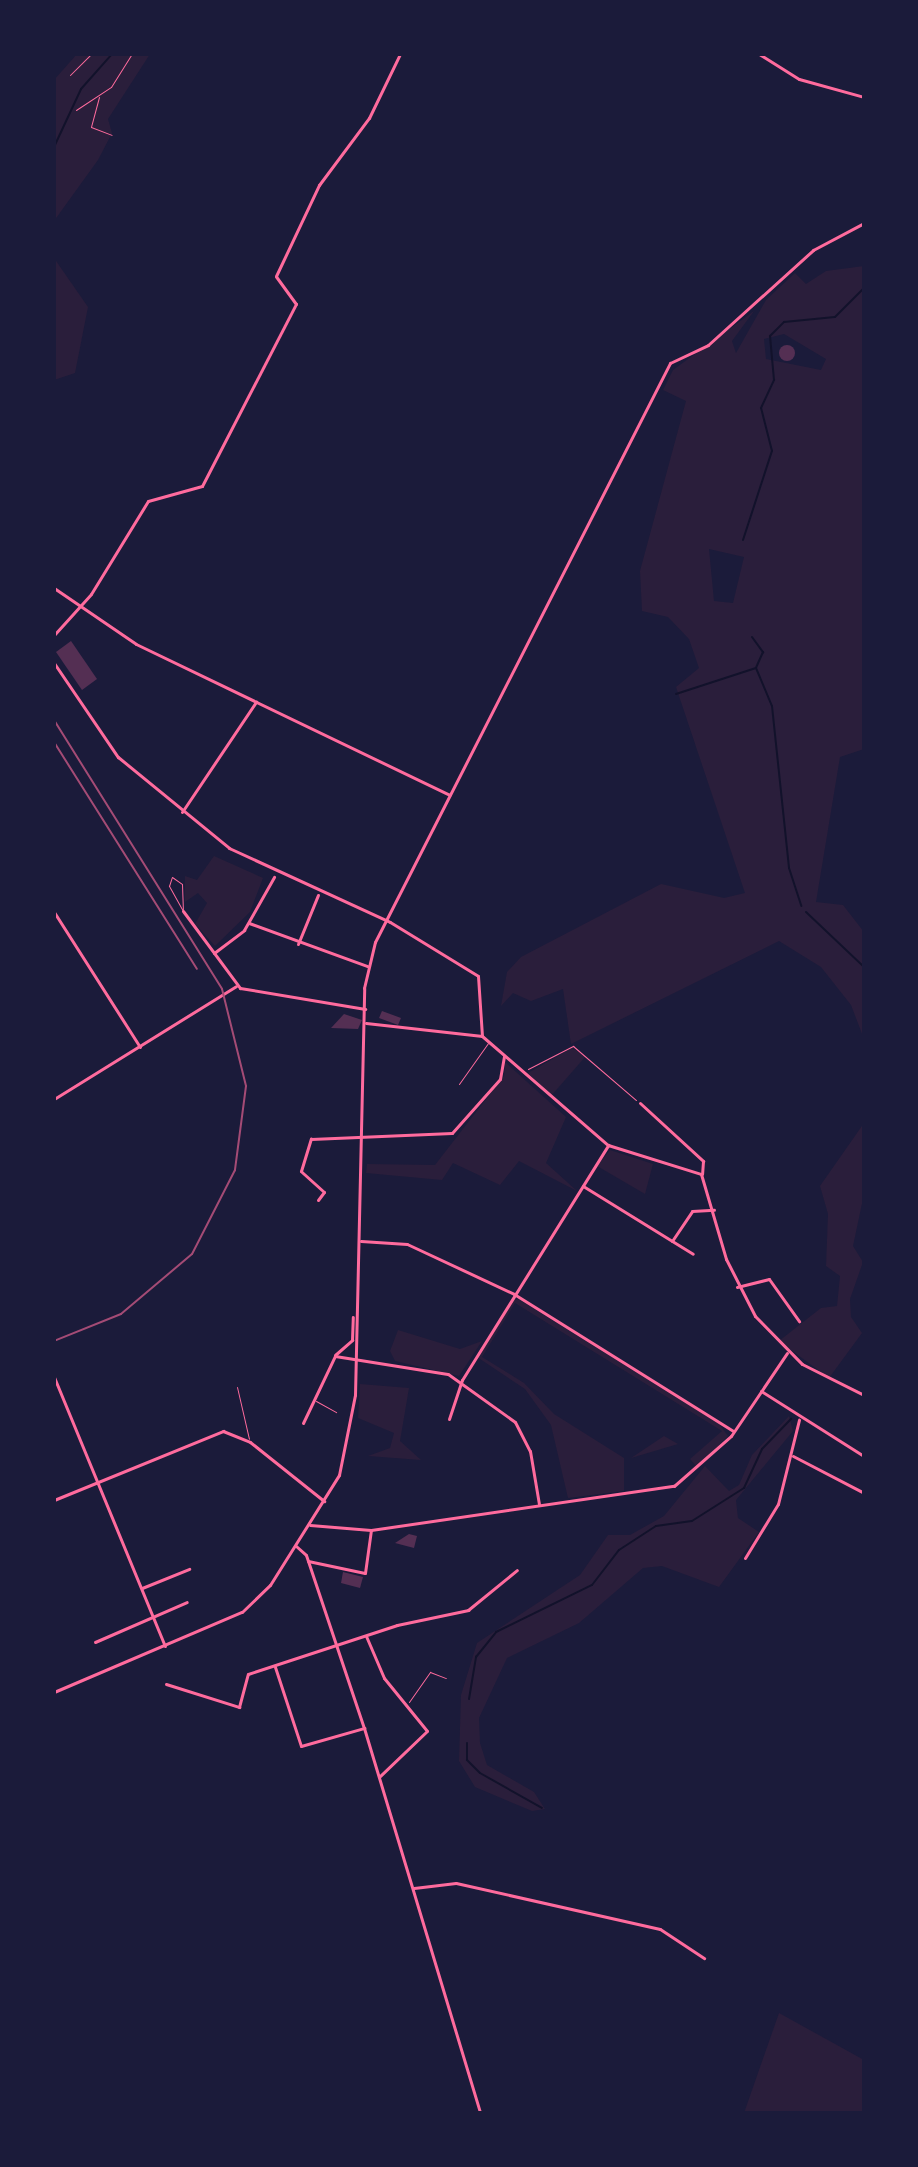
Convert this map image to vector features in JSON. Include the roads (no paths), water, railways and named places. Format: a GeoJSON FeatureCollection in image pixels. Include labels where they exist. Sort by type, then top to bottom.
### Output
{"type":"FeatureCollection","features":[{"type":"Feature","properties":{"kind":"street"},"geometry":{"type":"LineString","coordinates":[[54,635],[79,607],[148,501],[202,486],[296,304],[276,276],[319,185],[369,118],[400,54]]}},
{"type":"Feature","properties":{"kind":"street"},"geometry":{"type":"LineString","coordinates":[[759,54],[799,79],[864,97]]}},
{"type":"Feature","properties":{"kind":"street"},"geometry":{"type":"LineString","coordinates":[[54,1692],[242,1612],[296,1546],[324,1501],[349,1453],[358,1359],[367,966],[386,922],[670,363],[708,345],[813,250],[864,223]]}},
{"type":"Feature","properties":{"kind":"street"},"geometry":{"type":"LineString","coordinates":[[54,588],[129,640],[451,795]]}},
{"type":"Feature","properties":{"kind":"street"},"geometry":{"type":"LineString","coordinates":[[54,663],[116,755],[182,812],[278,877],[386,922],[478,976],[482,1036]]}},
{"type":"Feature","properties":{"kind":"street"},"geometry":{"type":"LineString","coordinates":[[182,812],[257,702]]}},
{"type":"Feature","properties":{"kind":"street"},"geometry":{"type":"LineString","coordinates":[[213,953],[249,923],[267,881],[278,877]]}},
{"type":"Feature","properties":{"kind":"street"},"geometry":{"type":"LineString","coordinates":[[298,944],[319,894]]}},
{"type":"Feature","properties":{"kind":"street"},"geometry":{"type":"LineString","coordinates":[[183,911],[236,986]]}},
{"type":"Feature","properties":{"kind":"street"},"geometry":{"type":"LineString","coordinates":[[54,912],[140,1047]]}},
{"type":"Feature","properties":{"kind":"street"},"geometry":{"type":"LineString","coordinates":[[249,923],[298,944],[367,966]]}},
{"type":"Feature","properties":{"kind":"street"},"geometry":{"type":"LineString","coordinates":[[54,1099],[236,986],[365,1009]]}},
{"type":"Feature","properties":{"kind":"street"},"geometry":{"type":"LineString","coordinates":[[366,1023],[482,1036],[608,1145],[701,1174]]}},
{"type":"Feature","properties":{"kind":"street"},"geometry":{"type":"LineString","coordinates":[[324,1192],[301,1171],[311,1139],[452,1133],[500,1079],[504,1056]]}},
{"type":"Feature","properties":{"kind":"street"},"geometry":{"type":"LineString","coordinates":[[640,1103],[703,1161],[701,1174],[737,1287],[787,1353],[864,1395]]}},
{"type":"Feature","properties":{"kind":"street"},"geometry":{"type":"LineString","coordinates":[[449,1419],[462,1380],[608,1145]]}},
{"type":"Feature","properties":{"kind":"street"},"geometry":{"type":"LineString","coordinates":[[318,1200],[329,1186]]}},
{"type":"Feature","properties":{"kind":"street"},"geometry":{"type":"LineString","coordinates":[[583,1186],[693,1254]]}},
{"type":"Feature","properties":{"kind":"street"},"geometry":{"type":"LineString","coordinates":[[672,1241],[690,1212],[714,1210]]}},
{"type":"Feature","properties":{"kind":"street"},"geometry":{"type":"LineString","coordinates":[[361,1241],[407,1244],[514,1294],[733,1431]]}},
{"type":"Feature","properties":{"kind":"street"},"geometry":{"type":"LineString","coordinates":[[737,1287],[769,1279],[799,1321]]}},
{"type":"Feature","properties":{"kind":"street"},"geometry":{"type":"LineString","coordinates":[[303,1423],[335,1356],[353,1338],[353,1317]]}},
{"type":"Feature","properties":{"kind":"street"},"geometry":{"type":"LineString","coordinates":[[310,1525],[371,1530],[674,1486],[733,1431],[787,1353]]}},
{"type":"Feature","properties":{"kind":"street"},"geometry":{"type":"LineString","coordinates":[[335,1356],[462,1380],[497,1403],[524,1436],[539,1504]]}},
{"type":"Feature","properties":{"kind":"street"},"geometry":{"type":"LineString","coordinates":[[54,1377],[165,1646]]}},
{"type":"Feature","properties":{"kind":"street"},"geometry":{"type":"LineString","coordinates":[[761,1391],[799,1420],[864,1456]]}},
{"type":"Feature","properties":{"kind":"street"},"geometry":{"type":"LineString","coordinates":[[745,1558],[778,1504],[793,1456],[799,1420]]}},
{"type":"Feature","properties":{"kind":"street"},"geometry":{"type":"LineString","coordinates":[[54,1500],[223,1431],[250,1442],[324,1501]]}},
{"type":"Feature","properties":{"kind":"street"},"geometry":{"type":"LineString","coordinates":[[793,1456],[864,1493]]}},
{"type":"Feature","properties":{"kind":"street"},"geometry":{"type":"LineString","coordinates":[[308,1561],[365,1573],[371,1530]]}},
{"type":"Feature","properties":{"kind":"street"},"geometry":{"type":"LineString","coordinates":[[296,1546],[308,1561],[364,1728],[480,2113]]}},
{"type":"Feature","properties":{"kind":"street"},"geometry":{"type":"LineString","coordinates":[[142,1588],[189,1569]]}},
{"type":"Feature","properties":{"kind":"street"},"geometry":{"type":"LineString","coordinates":[[166,1684],[239,1707],[248,1674],[366,1636],[475,1607],[517,1570]]}},
{"type":"Feature","properties":{"kind":"street"},"geometry":{"type":"LineString","coordinates":[[95,1642],[187,1602]]}},
{"type":"Feature","properties":{"kind":"street"},"geometry":{"type":"LineString","coordinates":[[366,1636],[384,1678],[409,1702],[427,1731],[379,1777]]}},
{"type":"Feature","properties":{"kind":"street"},"geometry":{"type":"LineString","coordinates":[[275,1667],[301,1746],[364,1728]]}},
{"type":"Feature","properties":{"kind":"street"},"geometry":{"type":"LineString","coordinates":[[414,1888],[456,1883],[660,1929],[704,1958]]}},
{"type":"Feature","properties":{"kind":"lane"},"geometry":{"type":"LineString","coordinates":[[172,877],[182,884],[183,911],[169,886],[172,877]]}},
{"type":"Feature","properties":{"kind":"lane"},"geometry":{"type":"LineString","coordinates":[[459,1084],[489,1041]]}},
{"type":"Feature","properties":{"kind":"lane"},"geometry":{"type":"LineString","coordinates":[[237,1387],[250,1442]]}},
{"type":"Feature","properties":{"kind":"lane"},"geometry":{"type":"LineString","coordinates":[[316,1401],[336,1412]]}},
{"type":"Feature","properties":{"kind":"lane"},"geometry":{"type":"LineString","coordinates":[[409,1702],[430,1672],[446,1678]]}},
{"type":"Feature","properties":{"kind":"waterway"},"geometry":{"type":"LineString","coordinates":[[54,147],[81,89],[112,54]]}},
{"type":"Feature","properties":{"kind":"waterway"},"geometry":{"type":"LineString","coordinates":[[743,540],[772,451],[761,408],[774,380],[770,336],[784,322],[835,317],[864,288]]}},
{"type":"Feature","properties":{"kind":"waterway"},"geometry":{"type":"LineString","coordinates":[[752,637],[763,652],[756,668],[772,706],[789,868],[801,906]]}},
{"type":"Feature","properties":{"kind":"waterway"},"geometry":{"type":"LineString","coordinates":[[676,694],[756,668]]}},
{"type":"Feature","properties":{"kind":"waterway"},"geometry":{"type":"LineString","coordinates":[[806,912],[864,967]]}},
{"type":"Feature","properties":{"kind":"waterway"},"geometry":{"type":"LineString","coordinates":[[469,1699],[476,1657],[496,1632],[592,1585],[619,1550],[656,1526],[692,1521],[744,1488],[762,1449],[791,1419]]}},
{"type":"Feature","properties":{"kind":"waterway"},"geometry":{"type":"LineString","coordinates":[[467,1743],[467,1760],[480,1773],[542,1808]]}},
{"type":"Feature","properties":{"kind":"railway"},"geometry":{"type":"LineString","coordinates":[[54,720],[222,989],[246,1086],[235,1170],[192,1254],[121,1314],[54,1341]]}},
{"type":"Feature","properties":{"kind":"railway"},"geometry":{"type":"LineString","coordinates":[[54,742],[197,969]]}}]}
